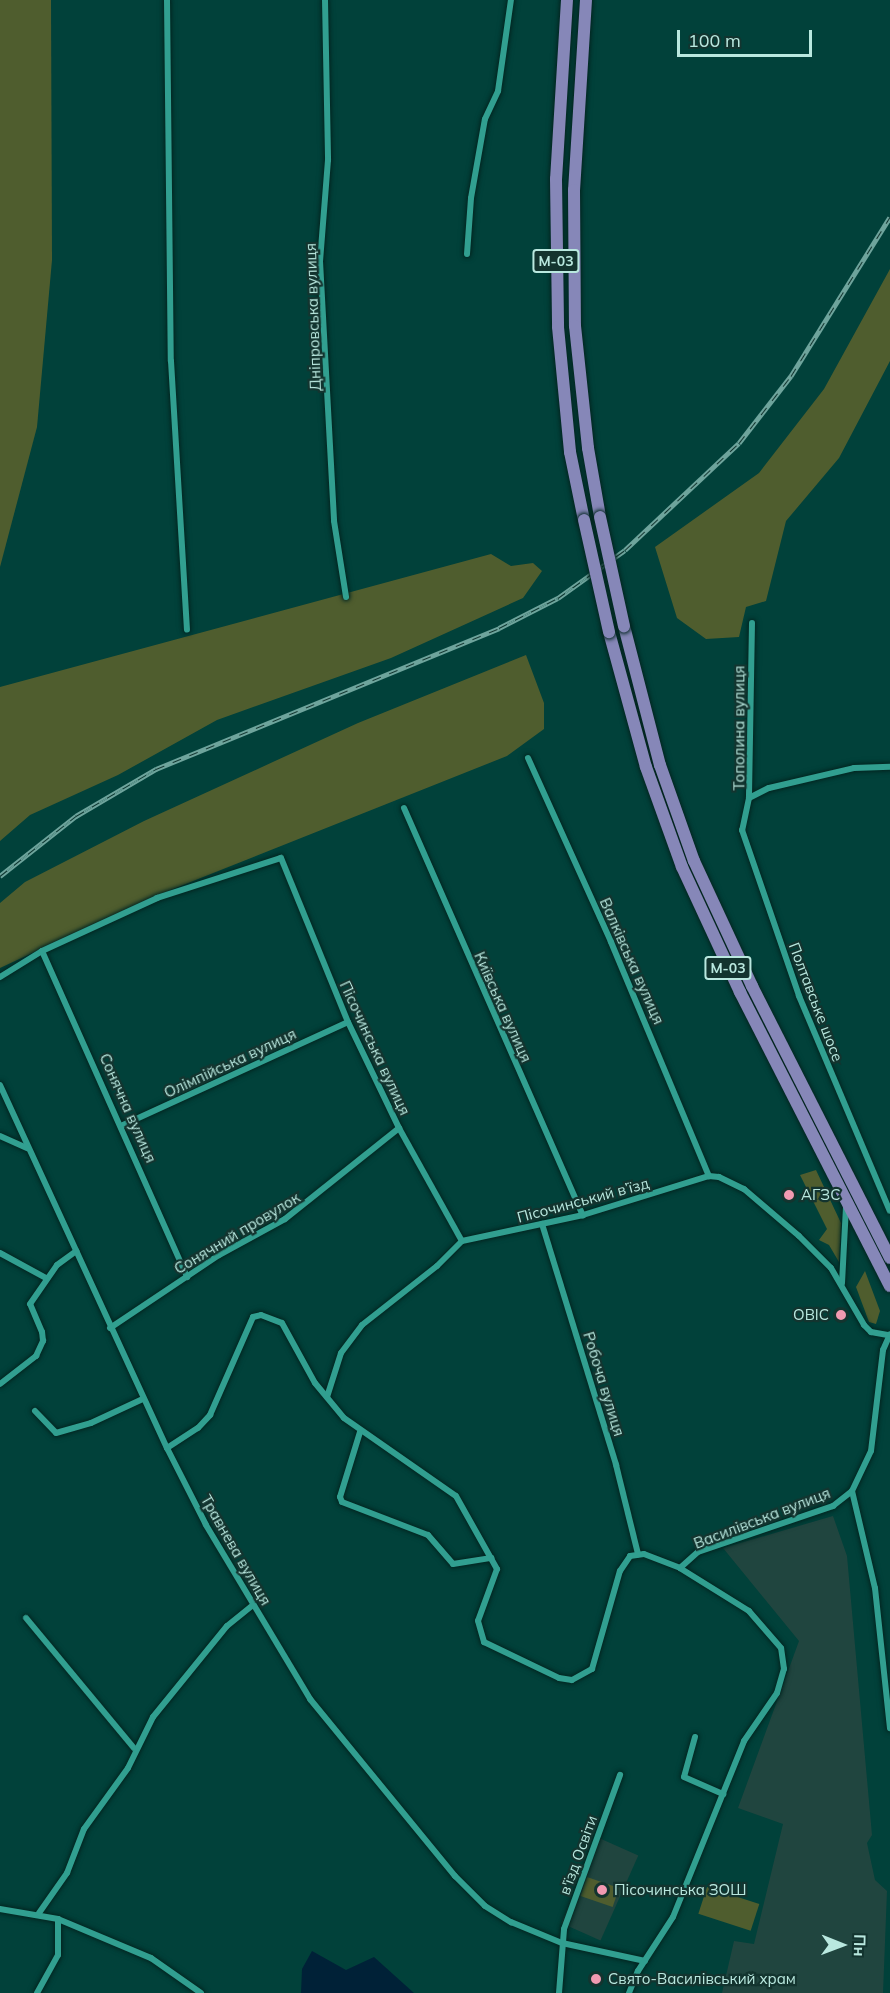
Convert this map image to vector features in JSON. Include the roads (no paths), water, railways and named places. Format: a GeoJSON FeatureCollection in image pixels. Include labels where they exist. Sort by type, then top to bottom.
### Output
{"type":"FeatureCollection","features":[{"type":"Feature","properties":{"kind":"highway","name":"М-03"},"geometry":{"type":"LineString","coordinates":[[567,0],[556,179],[558,327],[570,452],[609,632],[646,767],[682,867],[890,1286]]}},
{"type":"Feature","properties":{"kind":"highway","name":"М-03"},"geometry":{"type":"LineString","coordinates":[[586,0],[574,190],[574,305],[584,413],[600,517],[624,626],[660,765],[694,861],[752,986],[890,1258]]}},
{"type":"Feature","properties":{"kind":"street"},"geometry":{"type":"LineString","coordinates":[[167,0],[171,361],[187,630]]}},
{"type":"Feature","properties":{"kind":"street","name":"Дніпровська вулиця"},"geometry":{"type":"LineString","coordinates":[[325,0],[328,160],[320,261],[334,521],[346,597]]}},
{"type":"Feature","properties":{"kind":"street"},"geometry":{"type":"LineString","coordinates":[[467,254],[471,198],[486,119],[498,91],[511,0]]}},
{"type":"Feature","properties":{"kind":"street","name":"Тополина вулиця"},"geometry":{"type":"LineString","coordinates":[[752,622],[749,798],[769,789],[854,768],[890,766]]}},
{"type":"Feature","properties":{"kind":"street","name":"Валківська вулиця"},"geometry":{"type":"LineString","coordinates":[[528,759],[611,942],[710,1176]]}},
{"type":"Feature","properties":{"kind":"street","name":"Полтавське шосе"},"geometry":{"type":"LineString","coordinates":[[749,798],[742,830],[756,876],[799,996],[890,1211]]}},
{"type":"Feature","properties":{"kind":"street","name":"Київська вулиця"},"geometry":{"type":"LineString","coordinates":[[404,808],[583,1215]]}},
{"type":"Feature","properties":{"kind":"street","name":"Пісочинська вулиця"},"geometry":{"type":"LineString","coordinates":[[42,951],[157,898],[281,858],[348,1022],[399,1128],[462,1241]]}},
{"type":"Feature","properties":{"kind":"street"},"geometry":{"type":"LineString","coordinates":[[0,977],[42,951]]}},
{"type":"Feature","properties":{"kind":"street","name":"Сонячна вулиця"},"geometry":{"type":"LineString","coordinates":[[42,951],[123,1125],[187,1276]]}},
{"type":"Feature","properties":{"kind":"street","name":"Олімпійська вулиця"},"geometry":{"type":"LineString","coordinates":[[123,1125],[348,1022]]}},
{"type":"Feature","properties":{"kind":"street","name":"Травнева вулиця"},"geometry":{"type":"LineString","coordinates":[[0,1084],[27,1148],[167,1448],[253,1605],[310,1699],[454,1876],[493,1912],[562,1943],[645,1961]]}},
{"type":"Feature","properties":{"kind":"street","name":"Сонячний провулок"},"geometry":{"type":"LineString","coordinates":[[110,1328],[187,1276],[303,1207],[399,1128]]}},
{"type":"Feature","properties":{"kind":"street"},"geometry":{"type":"LineString","coordinates":[[0,1136],[27,1148]]}},
{"type":"Feature","properties":{"kind":"street"},"geometry":{"type":"LineString","coordinates":[[710,1176],[732,1183],[771,1210],[842,1283],[864,1325],[871,1332],[889,1334]]}},
{"type":"Feature","properties":{"kind":"street","name":"Пісочинський в’їзд"},"geometry":{"type":"LineString","coordinates":[[462,1241],[583,1215],[710,1176]]}},
{"type":"Feature","properties":{"kind":"street"},"geometry":{"type":"LineString","coordinates":[[842,1283],[845,1199]]}},
{"type":"Feature","properties":{"kind":"street","name":"Робоча вулиця"},"geometry":{"type":"LineString","coordinates":[[542,1224],[616,1466],[638,1554]]}},
{"type":"Feature","properties":{"kind":"street"},"geometry":{"type":"LineString","coordinates":[[327,1398],[341,1353],[362,1325],[437,1266],[462,1241]]}},
{"type":"Feature","properties":{"kind":"street"},"geometry":{"type":"LineString","coordinates":[[0,1384],[25,1367],[40,1349],[42,1332],[30,1304],[46,1278],[76,1251]]}},
{"type":"Feature","properties":{"kind":"street"},"geometry":{"type":"LineString","coordinates":[[0,1253],[46,1278]]}},
{"type":"Feature","properties":{"kind":"street"},"geometry":{"type":"LineString","coordinates":[[167,1448],[198,1428],[210,1415],[255,1316],[286,1327],[301,1361],[327,1398],[360,1432],[456,1496],[497,1569],[478,1624],[484,1642],[559,1678],[583,1677],[597,1658],[620,1571],[628,1558],[638,1554]]}},
{"type":"Feature","properties":{"kind":"street","name":"Василівська вулиця"},"geometry":{"type":"LineString","coordinates":[[680,1568],[698,1552],[833,1506],[852,1491],[871,1451],[883,1350],[889,1334]]}},
{"type":"Feature","properties":{"kind":"street"},"geometry":{"type":"LineString","coordinates":[[35,1411],[56,1433],[91,1423],[143,1399]]}},
{"type":"Feature","properties":{"kind":"street"},"geometry":{"type":"LineString","coordinates":[[360,1432],[340,1497],[342,1502],[428,1535],[453,1564],[492,1558]]}},
{"type":"Feature","properties":{"kind":"street","name":"Василівська вулиця"},"geometry":{"type":"LineString","coordinates":[[852,1491],[875,1588],[890,1728]]}},
{"type":"Feature","properties":{"kind":"street","name":"Василівська вулиця"},"geometry":{"type":"LineString","coordinates":[[629,1993],[645,1961],[674,1917],[744,1741],[777,1693],[784,1658],[781,1648],[749,1611],[680,1568],[638,1554]]}},
{"type":"Feature","properties":{"kind":"street"},"geometry":{"type":"LineString","coordinates":[[39,1913],[67,1873],[84,1829],[128,1768],[134,1748],[189,1671],[227,1626],[253,1605]]}},
{"type":"Feature","properties":{"kind":"street"},"geometry":{"type":"LineString","coordinates":[[26,1618],[134,1748]]}},
{"type":"Feature","properties":{"kind":"street"},"geometry":{"type":"LineString","coordinates":[[695,1737],[684,1777],[723,1794]]}},
{"type":"Feature","properties":{"kind":"street","name":"в'їзд Освіти"},"geometry":{"type":"LineString","coordinates":[[562,1943],[620,1775]]}},
{"type":"Feature","properties":{"kind":"street"},"geometry":{"type":"LineString","coordinates":[[0,1909],[39,1913],[58,1919],[152,1958],[201,1993]]}},
{"type":"Feature","properties":{"kind":"street"},"geometry":{"type":"LineString","coordinates":[[37,1993],[58,1955],[58,1919]]}},
{"type":"Feature","properties":{"kind":"street"},"geometry":{"type":"LineString","coordinates":[[559,1993],[562,1943]]}},
{"type":"Feature","properties":{"kind":"railway"},"geometry":{"type":"LineString","coordinates":[[0,876],[76,816],[156,769],[499,628],[558,598],[625,550],[739,443],[791,376],[890,217]]}},
{"type":"Feature","properties":{"kind":"place","name":"АГЗС"},"geometry":{"type":"Point","coordinates":[789,1195]}},
{"type":"Feature","properties":{"kind":"place","name":"ОВІС"},"geometry":{"type":"Point","coordinates":[841,1315]}},
{"type":"Feature","properties":{"kind":"place","name":"Пісочинська ЗОШ"},"geometry":{"type":"Point","coordinates":[602,1890]}},
{"type":"Feature","properties":{"kind":"place","name":"Свято-Василівський храм"},"geometry":{"type":"Point","coordinates":[596,1979]}}]}
